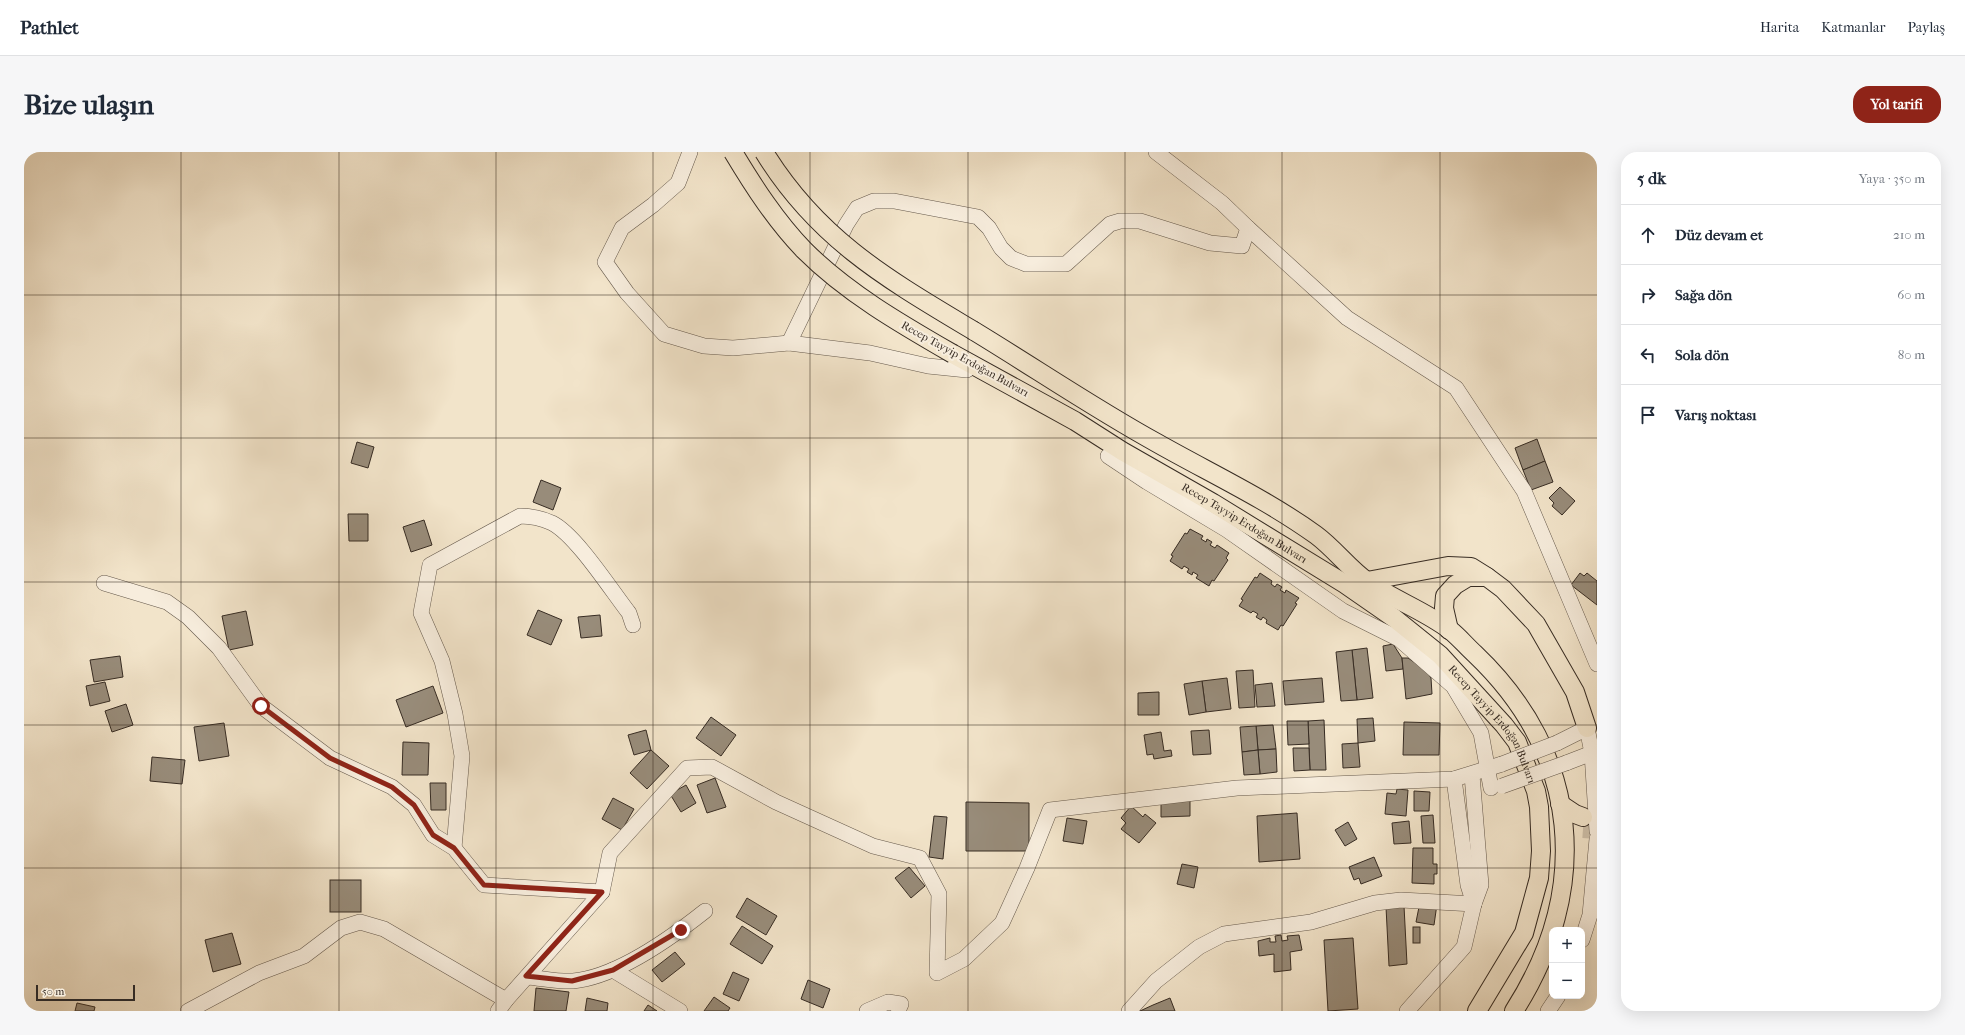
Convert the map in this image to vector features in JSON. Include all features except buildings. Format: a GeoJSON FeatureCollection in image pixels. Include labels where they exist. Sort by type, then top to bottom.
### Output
{"type":"FeatureCollection","features":[{"type":"Feature","properties":{"kind":"main road","name":"Recep Tayyip Erdoğan Bulvarı"},"geometry":{"type":"LineString","coordinates":[[733,152],[770,210],[804,250],[841,282],[874,306],[953,354],[1075,421],[1122,451],[1213,503],[1345,584],[1394,618],[1440,655],[1504,725],[1517,742],[1536,791],[1539,807],[1542,851],[1539,878],[1524,933],[1477,1011]]}},
{"type":"Feature","properties":{"kind":"main road"},"geometry":{"type":"LineString","coordinates":[[764,152],[806,210],[832,236],[861,260],[910,292],[1155,442],[1249,493],[1311,532],[1367,581],[1449,630],[1488,667],[1514,697],[1538,737],[1552,771],[1560,804],[1565,835],[1566,850],[1561,898],[1546,952],[1531,985],[1514,1011]]}},
{"type":"Feature","properties":{"kind":"main road"},"geometry":{"type":"LineString","coordinates":[[1367,581],[1448,566],[1471,567],[1487,577],[1503,589],[1536,624],[1575,692],[1586,728]]}},
{"type":"Feature","properties":{"kind":"main road"},"geometry":{"type":"LineString","coordinates":[[1449,630],[1444,608],[1445,596],[1454,585],[1468,578],[1487,577]]}},
{"type":"Feature","properties":{"kind":"main road"},"geometry":{"type":"LineString","coordinates":[[1560,804],[1575,814],[1590,829]]}},
{"type":"Feature","properties":{"kind":"main road"},"geometry":{"type":"LineString","coordinates":[[1565,835],[1576,829],[1590,829]]}},
{"type":"Feature","properties":{"kind":"street"},"geometry":{"type":"LineString","coordinates":[[690,152],[678,183],[653,205],[622,228],[604,262],[627,293],[664,334],[704,346],[733,348],[789,343],[870,353],[928,366],[967,370]]}},
{"type":"Feature","properties":{"kind":"street"},"geometry":{"type":"LineString","coordinates":[[1156,152],[1222,203],[1347,318],[1456,388],[1524,491],[1597,664]]}},
{"type":"Feature","properties":{"kind":"street"},"geometry":{"type":"LineString","coordinates":[[789,343],[846,225],[857,208],[874,201],[894,201],[978,217],[989,228],[1001,248],[1010,258],[1026,264],[1066,264],[1110,224],[1120,221],[1140,221],[1210,243],[1242,246],[1248,228]]}},
{"type":"Feature","properties":{"kind":"street"},"geometry":{"type":"LineString","coordinates":[[1108,456],[1147,482],[1227,530],[1343,611],[1399,640],[1453,686],[1481,733],[1488,770],[1497,787]]}},
{"type":"Feature","properties":{"kind":"street"},"geometry":{"type":"LineString","coordinates":[[454,848],[462,756],[455,714],[442,661],[421,613],[430,565],[520,516],[533,516],[554,524],[574,541],[629,613],[633,625]]}},
{"type":"Feature","properties":{"kind":"street"},"geometry":{"type":"LineString","coordinates":[[104,583],[167,602],[188,617],[219,648],[261,706],[330,758],[392,787],[414,805],[433,835],[454,848],[484,885],[602,892]]}},
{"type":"Feature","properties":{"kind":"street"},"geometry":{"type":"LineString","coordinates":[[188,1011],[259,973],[304,956],[341,928],[360,922],[384,929],[502,1005],[526,976],[602,892],[610,853],[687,768],[712,767],[776,802],[873,846],[920,858],[939,894],[937,973],[964,959],[1002,924],[1050,810],[1237,788],[1454,780],[1488,770],[1557,743],[1586,728],[1592,753],[1590,915],[1585,931]]}},
{"type":"Feature","properties":{"kind":"street"},"geometry":{"type":"LineString","coordinates":[[1454,780],[1474,791],[1497,787],[1592,753]]}},
{"type":"Feature","properties":{"kind":"street"},"geometry":{"type":"LineString","coordinates":[[1407,1011],[1464,946],[1474,904],[1481,885],[1472,775]]}},
{"type":"Feature","properties":{"kind":"street"},"geometry":{"type":"LineString","coordinates":[[1454,780],[1468,885],[1474,904]]}},
{"type":"Feature","properties":{"kind":"street"},"geometry":{"type":"LineString","coordinates":[[1129,1011],[1156,981],[1199,947],[1224,934],[1311,922],[1375,904],[1401,900],[1474,904]]}},
{"type":"Feature","properties":{"kind":"street"},"geometry":{"type":"LineString","coordinates":[[526,976],[572,981],[613,970],[681,930],[705,911]]}},
{"type":"Feature","properties":{"kind":"street"},"geometry":{"type":"LineString","coordinates":[[613,970],[680,1011]]}},
{"type":"Feature","properties":{"kind":"street"},"geometry":{"type":"LineString","coordinates":[[1548,1011],[1556,999]]}},
{"type":"Feature","properties":{"kind":"street"},"geometry":{"type":"LineString","coordinates":[[867,1011],[888,1002],[900,1004],[898,1011]]}},
{"type":"Feature","properties":{"kind":"tunnel"},"geometry":{"type":"LineString","coordinates":[[1583,829],[1597,830]]}},
{"type":"Feature","properties":{"kind":"route"},"geometry":{"type":"LineString","coordinates":[[261,706],[330,758],[392,787],[414,805],[433,835],[454,848],[484,885],[602,892],[526,976],[572,981],[613,970],[681,930]]}}]}
